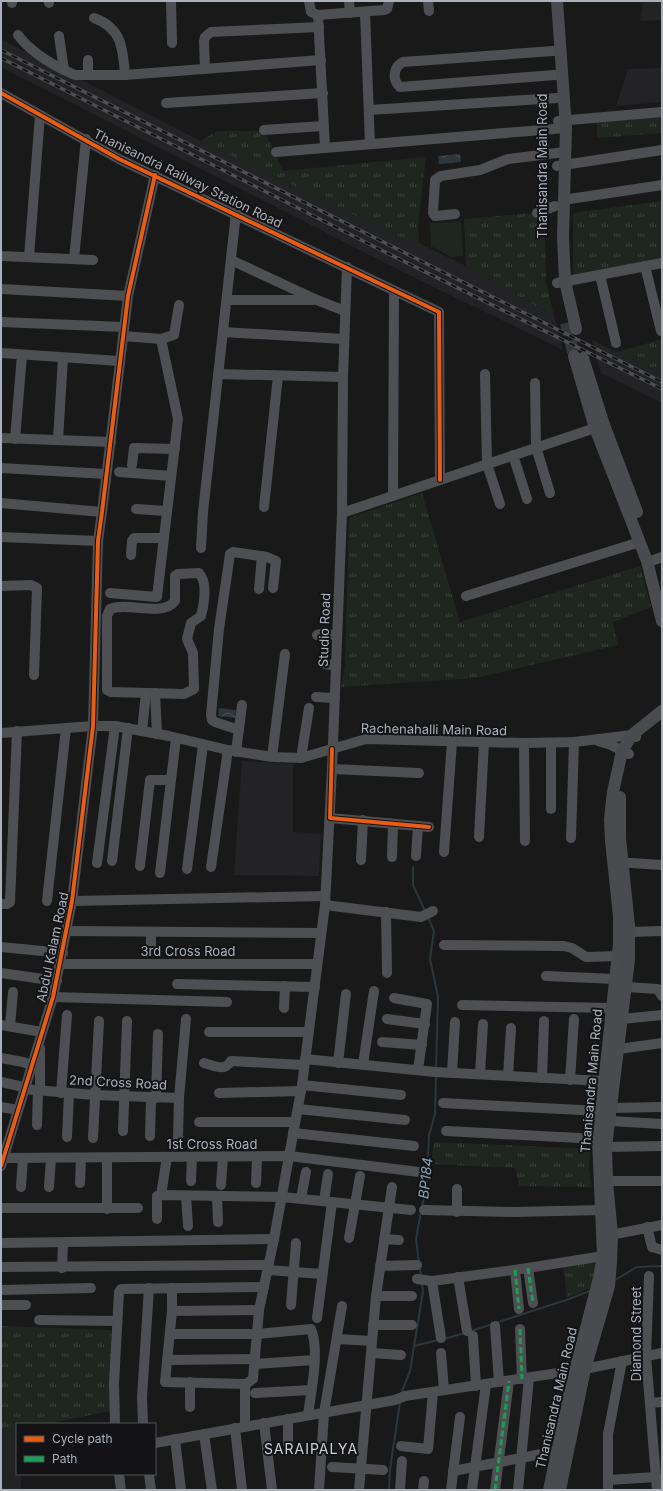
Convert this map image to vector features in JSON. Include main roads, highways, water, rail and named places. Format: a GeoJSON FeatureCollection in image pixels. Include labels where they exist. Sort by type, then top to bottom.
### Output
{"type":"FeatureCollection","features":[{"type":"Feature","properties":{"kind":"main road","name":"Thanisandra Main Road"},"geometry":{"type":"LineString","coordinates":[[549,1],[557,98],[562,125]]}},
{"type":"Feature","properties":{"kind":"main road","name":"Thanisandra Main Road"},"geometry":{"type":"LineString","coordinates":[[557,1],[562,125],[556,153],[561,165],[560,203],[555,237],[561,282],[571,326]]}},
{"type":"Feature","properties":{"kind":"main road"},"geometry":{"type":"LineString","coordinates":[[578,355],[599,426],[640,542],[661,613]]}},
{"type":"Feature","properties":{"kind":"main road"},"geometry":{"type":"LineString","coordinates":[[599,426],[658,558],[662,587]]}},
{"type":"Feature","properties":{"kind":"main road","name":"Thanisandra Main Road"},"geometry":{"type":"LineString","coordinates":[[549,1490],[557,1451],[580,1370],[608,1286],[607,1181],[600,1111],[618,956],[618,862],[620,838],[619,806],[625,752],[634,736],[662,713]]}},
{"type":"Feature","properties":{"kind":"main road","name":"Thanisandra Main Road"},"geometry":{"type":"LineString","coordinates":[[560,1490],[580,1370],[607,1236],[601,1210],[602,1143],[610,1121],[612,1108],[626,987],[629,932],[618,862]]}},
{"type":"Feature","properties":{"kind":"water"},"geometry":{"type":"Polygon","coordinates":[[[460,154],[461,162],[439,164],[438,156],[460,154]]]}},
{"type":"Feature","properties":{"kind":"water"},"geometry":{"type":"Polygon","coordinates":[[[219,708],[236,710],[235,718],[218,716],[219,708]]]}},
{"type":"Feature","properties":{"kind":"waterway","name":"BP184"},"geometry":{"type":"LineString","coordinates":[[413,867],[413,885],[425,911]]}},
{"type":"Feature","properties":{"kind":"waterway","name":"BP184"},"geometry":{"type":"LineString","coordinates":[[428,917],[434,931],[430,959],[438,997],[436,1069]]}},
{"type":"Feature","properties":{"kind":"waterway","name":"BP184"},"geometry":{"type":"LineString","coordinates":[[422,1207],[427,1181],[429,1135],[435,1114],[436,1075]]}},
{"type":"Feature","properties":{"kind":"waterway","name":"BP184"},"geometry":{"type":"LineString","coordinates":[[419,1263],[416,1239],[421,1212]]}},
{"type":"Feature","properties":{"kind":"waterway"},"geometry":{"type":"LineString","coordinates":[[615,1280],[637,1267],[662,1266]]}},
{"type":"Feature","properties":{"kind":"waterway","name":"BP184"},"geometry":{"type":"LineString","coordinates":[[420,1267],[421,1276]]}},
{"type":"Feature","properties":{"kind":"waterway","name":"BP184"},"geometry":{"type":"LineString","coordinates":[[401,1394],[410,1371],[423,1291],[422,1283]]}},
{"type":"Feature","properties":{"kind":"waterway"},"geometry":{"type":"LineString","coordinates":[[471,1331],[592,1290]]}},
{"type":"Feature","properties":{"kind":"waterway"},"geometry":{"type":"LineString","coordinates":[[444,1339],[465,1333]]}},
{"type":"Feature","properties":{"kind":"waterway"},"geometry":{"type":"LineString","coordinates":[[414,1346],[438,1340]]}},
{"type":"Feature","properties":{"kind":"waterway","name":"BP184"},"geometry":{"type":"LineString","coordinates":[[389,1490],[390,1469],[400,1402]]}},
{"type":"Feature","properties":{"kind":"tunnel"},"geometry":{"type":"LineString","coordinates":[[566,323],[574,356]]}},
{"type":"Feature","properties":{"kind":"railway"},"geometry":{"type":"LineString","coordinates":[[1,50],[662,382]]}},
{"type":"Feature","properties":{"kind":"railway"},"geometry":{"type":"LineString","coordinates":[[1,58],[379,249],[662,389]]}},
{"type":"Feature","properties":{"kind":"district","name":"SARAIPALYA"},"geometry":{"type":"Point","coordinates":[311,1448]}}]}
